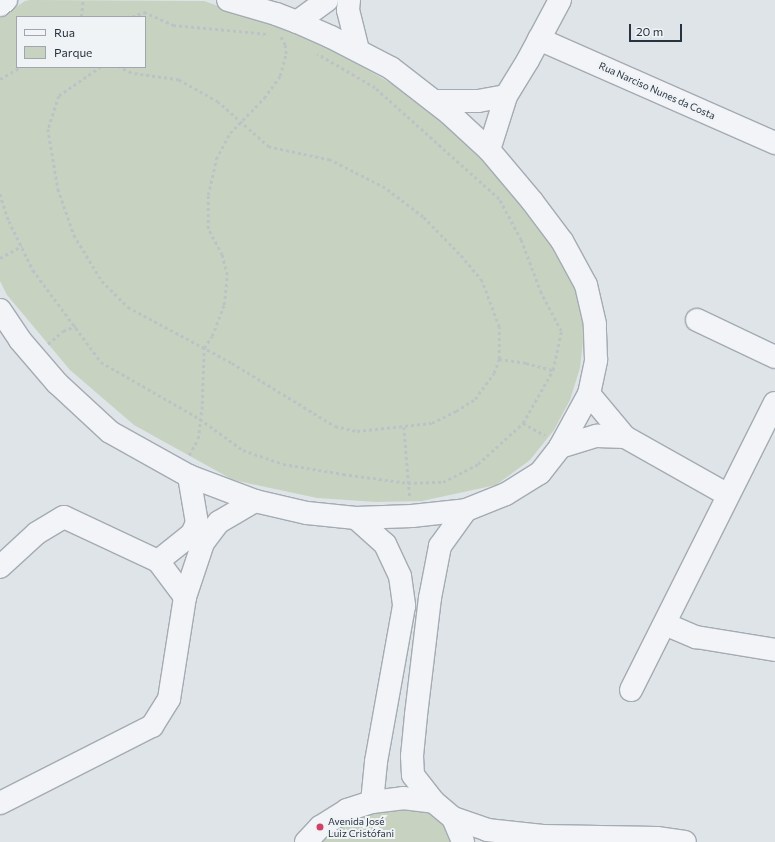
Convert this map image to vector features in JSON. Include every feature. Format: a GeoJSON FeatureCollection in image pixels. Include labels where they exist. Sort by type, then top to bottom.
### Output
{"type":"FeatureCollection","features":[{"type":"Feature","properties":{"kind":"street"},"geometry":{"type":"LineString","coordinates":[[0,5],[6,0]]}},
{"type":"Feature","properties":{"kind":"street"},"geometry":{"type":"LineString","coordinates":[[0,310],[18,345],[110,432],[189,476],[255,501],[307,513],[356,518],[412,516],[466,510],[506,494],[540,473],[560,447],[589,394],[596,360],[595,331],[586,285],[562,241],[532,201],[489,150],[434,101],[392,68],[358,50],[292,30],[276,14],[228,0]]}},
{"type":"Feature","properties":{"kind":"street"},"geometry":{"type":"LineString","coordinates":[[292,30],[327,0]]}},
{"type":"Feature","properties":{"kind":"street"},"geometry":{"type":"LineString","coordinates":[[349,0],[348,10],[358,50]]}},
{"type":"Feature","properties":{"kind":"street"},"geometry":{"type":"LineString","coordinates":[[489,150],[506,96],[560,0]]}},
{"type":"Feature","properties":{"kind":"street","name":"Rua Narciso Nunes da Costa"},"geometry":{"type":"LineString","coordinates":[[539,39],[775,143]]}},
{"type":"Feature","properties":{"kind":"street"},"geometry":{"type":"LineString","coordinates":[[434,101],[478,101],[506,96]]}},
{"type":"Feature","properties":{"kind":"street"},"geometry":{"type":"LineString","coordinates":[[697,320],[775,358]]}},
{"type":"Feature","properties":{"kind":"street"},"geometry":{"type":"LineString","coordinates":[[589,394],[625,437],[728,495]]}},
{"type":"Feature","properties":{"kind":"street"},"geometry":{"type":"LineString","coordinates":[[631,690],[775,404]]}},
{"type":"Feature","properties":{"kind":"street"},"geometry":{"type":"LineString","coordinates":[[560,447],[597,436],[625,437]]}},
{"type":"Feature","properties":{"kind":"street"},"geometry":{"type":"LineString","coordinates":[[0,803],[152,726],[169,699],[197,539],[197,523],[189,476]]}},
{"type":"Feature","properties":{"kind":"street"},"geometry":{"type":"LineString","coordinates":[[158,561],[197,539],[219,522],[255,501]]}},
{"type":"Feature","properties":{"kind":"street"},"geometry":{"type":"LineString","coordinates":[[466,510],[440,546],[427,624],[412,756],[413,775],[434,802],[453,818],[487,830],[537,839],[657,838],[685,842]]}},
{"type":"Feature","properties":{"kind":"street"},"geometry":{"type":"LineString","coordinates":[[0,567],[38,533],[64,517],[158,561],[186,597]]}},
{"type":"Feature","properties":{"kind":"street"},"geometry":{"type":"LineString","coordinates":[[356,518],[385,544],[400,576],[404,606],[376,762],[372,802]]}},
{"type":"Feature","properties":{"kind":"street"},"geometry":{"type":"LineString","coordinates":[[401,620],[427,624]]}},
{"type":"Feature","properties":{"kind":"street"},"geometry":{"type":"LineString","coordinates":[[665,624],[696,637],[775,650]]}},
{"type":"Feature","properties":{"kind":"street"},"geometry":{"type":"LineString","coordinates":[[306,842],[320,827],[347,810],[372,802],[403,798],[434,802]]}},
{"type":"Feature","properties":{"kind":"street"},"geometry":{"type":"LineString","coordinates":[[453,818],[463,842]]}},
{"type":"Feature","properties":{"kind":"path"},"geometry":{"type":"LineString","coordinates":[[81,16],[83,0]]}},
{"type":"Feature","properties":{"kind":"path"},"geometry":{"type":"LineString","coordinates":[[134,16],[144,12],[172,25],[272,34]]}},
{"type":"Feature","properties":{"kind":"path"},"geometry":{"type":"LineString","coordinates":[[166,463],[189,456],[198,439],[204,348],[212,336],[224,305],[227,275],[222,254],[208,229],[208,194],[216,159],[230,133],[242,122],[280,76],[286,54],[285,45],[280,35],[292,30]]}},
{"type":"Feature","properties":{"kind":"path"},"geometry":{"type":"LineString","coordinates":[[0,194],[10,221],[33,270],[102,362],[200,419],[243,450],[283,464],[408,483],[443,482],[478,464],[523,423],[553,370],[561,331],[541,293],[521,240],[499,199],[374,88],[313,52]]}},
{"type":"Feature","properties":{"kind":"path"},"geometry":{"type":"LineString","coordinates":[[0,79],[19,68]]}},
{"type":"Feature","properties":{"kind":"path"},"geometry":{"type":"LineString","coordinates":[[100,68],[59,96],[48,129],[58,189],[74,235],[102,281],[128,307],[232,363],[335,426],[357,431],[432,423],[456,412],[475,399],[494,373],[499,359],[499,327],[482,281],[459,254],[423,217],[385,188],[330,160],[269,147],[218,102],[179,80],[131,73],[121,68]]}},
{"type":"Feature","properties":{"kind":"path"},"geometry":{"type":"LineString","coordinates":[[0,258],[22,246]]}},
{"type":"Feature","properties":{"kind":"path"},"geometry":{"type":"LineString","coordinates":[[18,345],[76,326]]}},
{"type":"Feature","properties":{"kind":"path"},"geometry":{"type":"LineString","coordinates":[[499,359],[526,363],[553,370]]}},
{"type":"Feature","properties":{"kind":"path"},"geometry":{"type":"LineString","coordinates":[[523,423],[543,432],[560,447]]}},
{"type":"Feature","properties":{"kind":"path"},"geometry":{"type":"LineString","coordinates":[[404,426],[412,516]]}},
{"type":"Feature","properties":{"kind":"green space"},"geometry":{"type":"Polygon","coordinates":[[[30,0],[204,1],[268,23],[331,48],[397,87],[457,132],[505,182],[552,241],[581,296],[584,333],[580,368],[570,400],[554,430],[530,460],[496,485],[422,501],[376,502],[317,498],[233,480],[134,425],[70,370],[7,295],[0,281],[0,18],[25,1],[30,0]]]}},
{"type":"Feature","properties":{"kind":"green space"},"geometry":{"type":"Polygon","coordinates":[[[376,805],[432,807],[458,842],[311,842],[376,805]]]}},
{"type":"Feature","properties":{"kind":"place","name":"Avenida José Luiz Cristófani"},"geometry":{"type":"Point","coordinates":[320,827]}}]}
